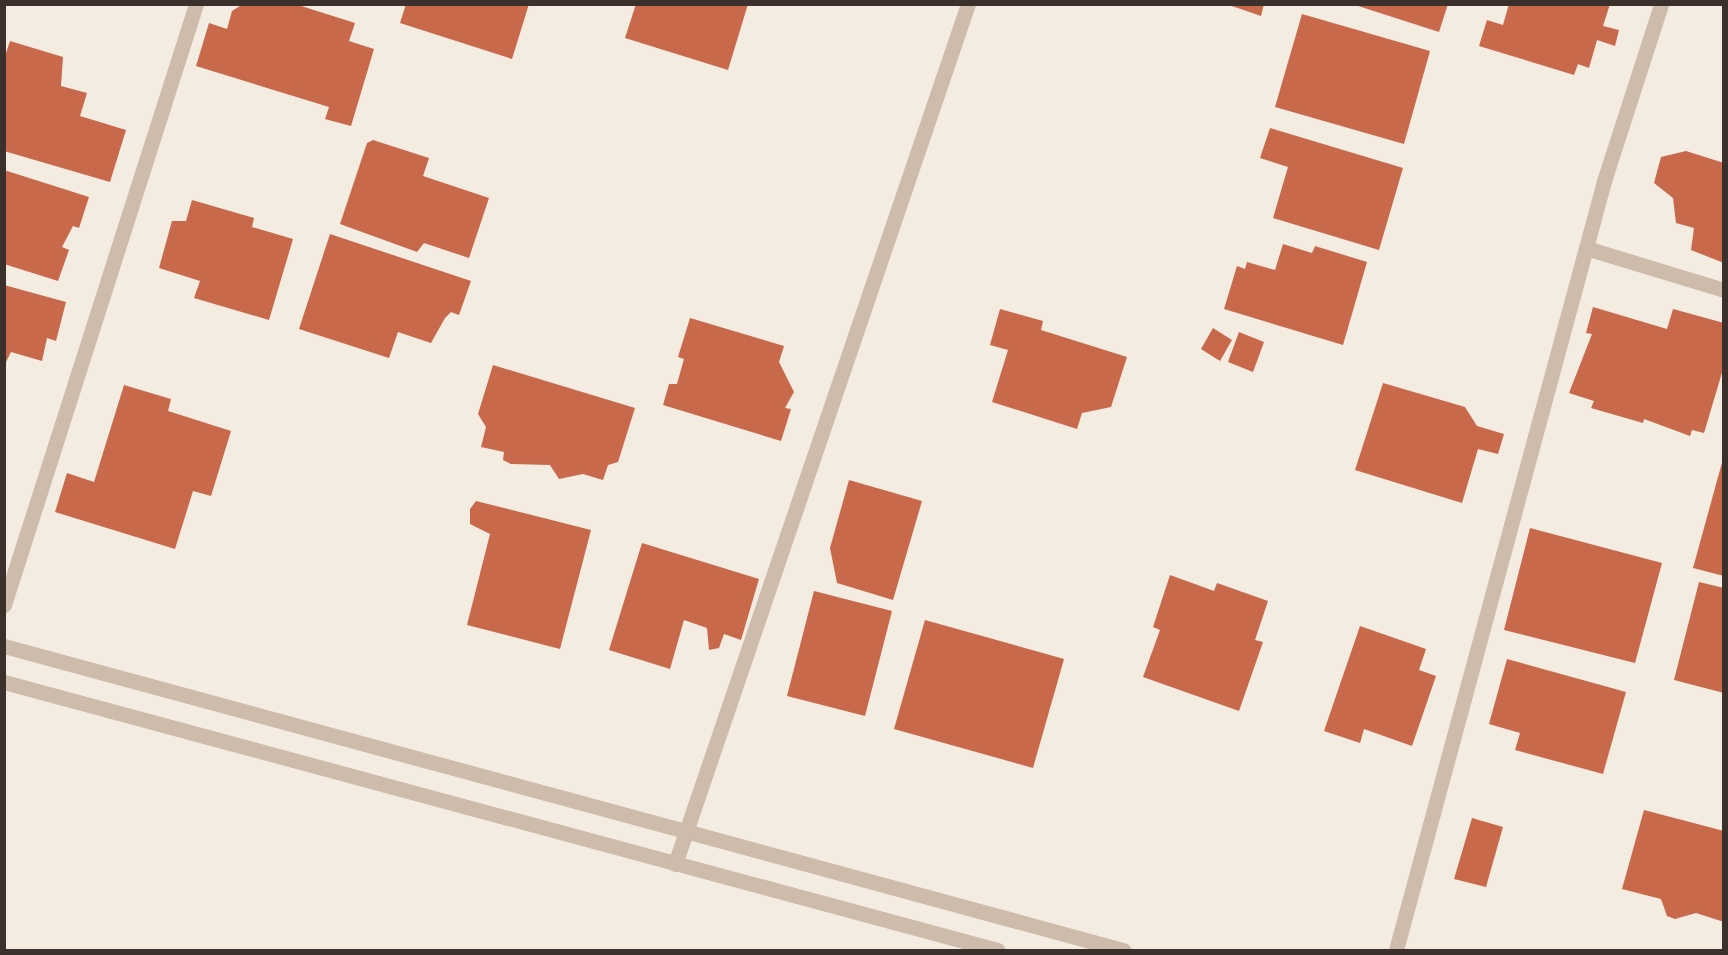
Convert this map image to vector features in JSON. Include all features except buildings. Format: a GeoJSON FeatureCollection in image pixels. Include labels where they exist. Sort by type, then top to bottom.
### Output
{"type":"FeatureCollection","features":[{"type":"Feature","properties":{"kind":"street"},"geometry":{"type":"LineString","coordinates":[[4,605],[196,4]]}},
{"type":"Feature","properties":{"kind":"street"},"geometry":{"type":"LineString","coordinates":[[675,864],[968,4]]}},
{"type":"Feature","properties":{"kind":"street"},"geometry":{"type":"LineString","coordinates":[[1396,951],[1586,248],[1661,4]]}},
{"type":"Feature","properties":{"kind":"street"},"geometry":{"type":"LineString","coordinates":[[1586,248],[1724,290]]}},
{"type":"Feature","properties":{"kind":"street"},"geometry":{"type":"LineString","coordinates":[[4,646],[1123,951]]}},
{"type":"Feature","properties":{"kind":"street"},"geometry":{"type":"LineString","coordinates":[[4,682],[997,951]]}}]}
